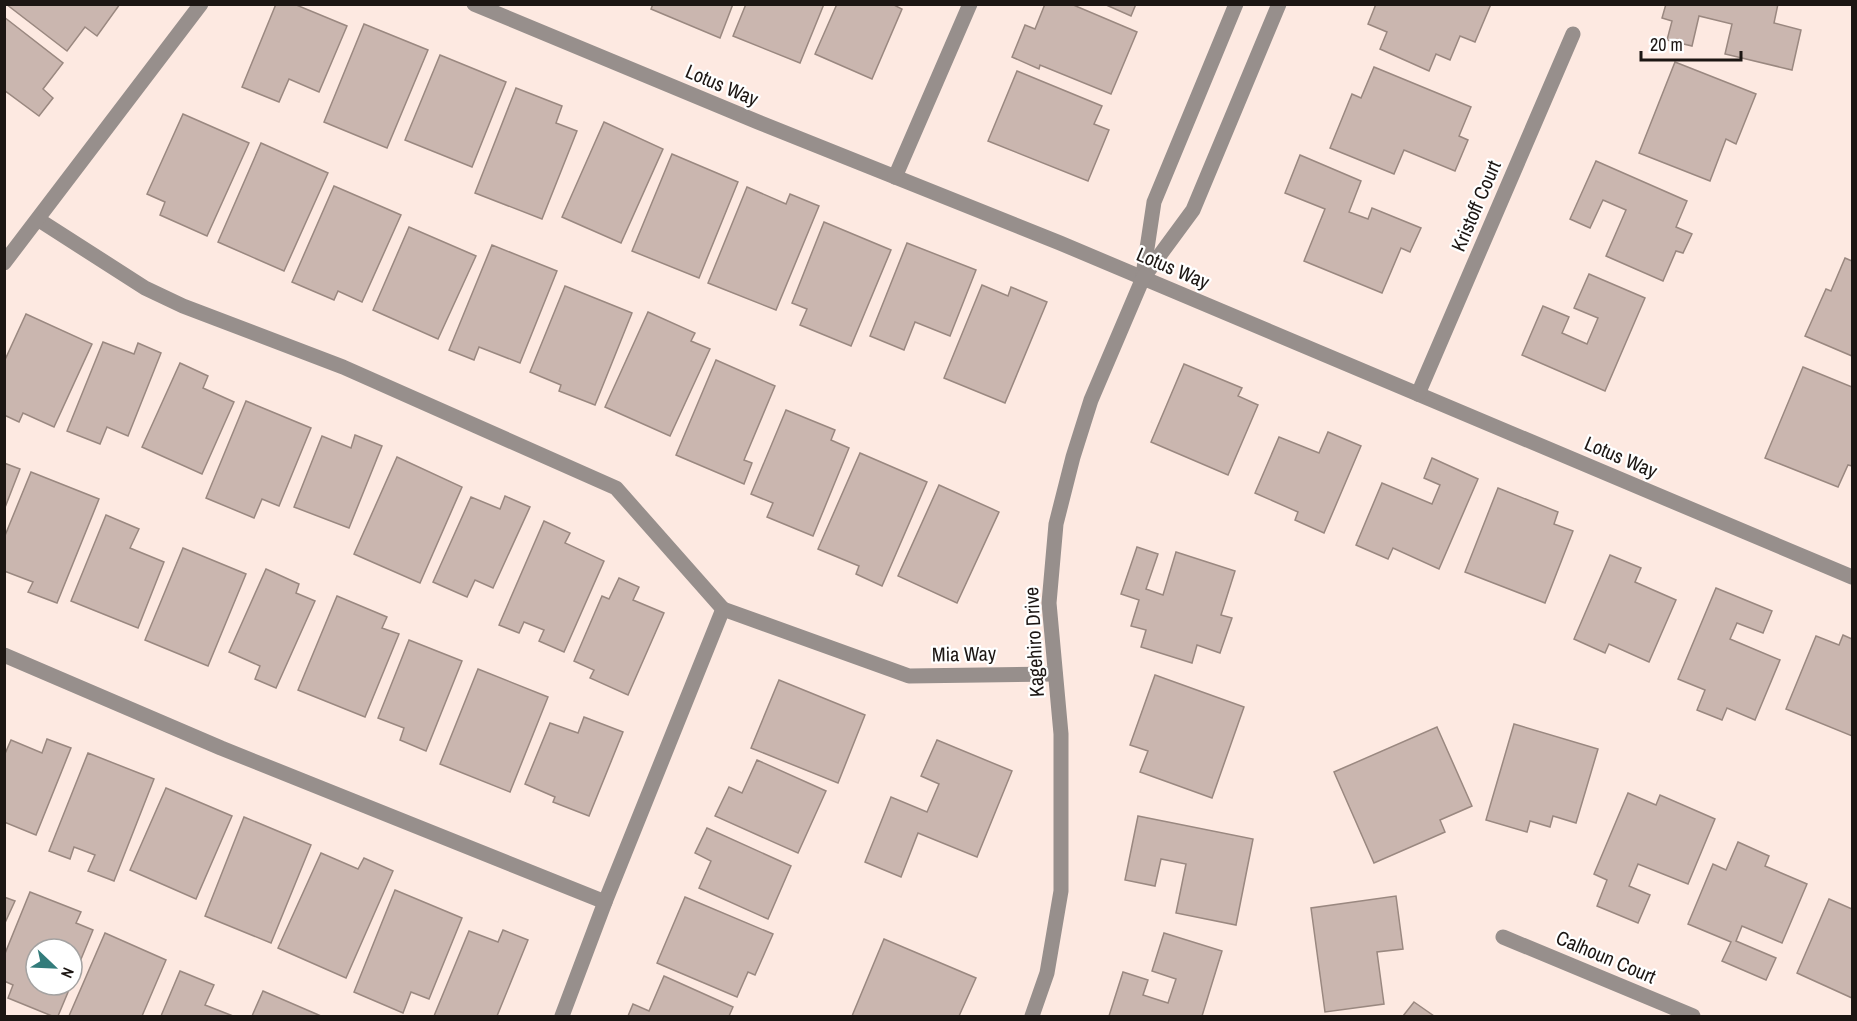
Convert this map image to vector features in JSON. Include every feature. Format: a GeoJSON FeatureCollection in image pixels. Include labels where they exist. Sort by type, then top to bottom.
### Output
{"type":"FeatureCollection","features":[{"type":"Feature","properties":{"kind":"street"},"geometry":{"type":"LineString","coordinates":[[4,263],[39,220],[201,4]]}},
{"type":"Feature","properties":{"kind":"street","name":"Lotus Way"},"geometry":{"type":"LineString","coordinates":[[474,4],[1143,278],[1852,578]]}},
{"type":"Feature","properties":{"kind":"street"},"geometry":{"type":"LineString","coordinates":[[895,177],[970,4]]}},
{"type":"Feature","properties":{"kind":"street"},"geometry":{"type":"LineString","coordinates":[[1143,278],[1154,202],[1236,4]]}},
{"type":"Feature","properties":{"kind":"street"},"geometry":{"type":"LineString","coordinates":[[1143,278],[1193,210],[1279,4]]}},
{"type":"Feature","properties":{"kind":"street","name":"Kristoff Court"},"geometry":{"type":"LineString","coordinates":[[1418,394],[1573,34]]}},
{"type":"Feature","properties":{"kind":"street"},"geometry":{"type":"LineString","coordinates":[[39,220],[145,288],[183,306],[343,367],[616,488],[723,609],[605,902],[562,1017]]}},
{"type":"Feature","properties":{"kind":"street","name":"Kagehiro Drive"},"geometry":{"type":"LineString","coordinates":[[1032,1017],[1047,973],[1061,891],[1061,735],[1049,603],[1056,524],[1072,457],[1091,400],[1143,278]]}},
{"type":"Feature","properties":{"kind":"street","name":"Mia Way"},"geometry":{"type":"LineString","coordinates":[[723,609],[909,676],[1055,674]]}},
{"type":"Feature","properties":{"kind":"street"},"geometry":{"type":"LineString","coordinates":[[4,655],[221,748],[605,902]]}},
{"type":"Feature","properties":{"kind":"street","name":"Calhoun Court"},"geometry":{"type":"LineString","coordinates":[[1503,937],[1693,1017]]}},
{"type":"Feature","properties":{"kind":"building"},"geometry":{"type":"Polygon","coordinates":[[[6,4],[120,4],[97,36],[85,27],[67,51],[6,4]]]}},
{"type":"Feature","properties":{"kind":"building"},"geometry":{"type":"Polygon","coordinates":[[[276,4],[294,4],[347,26],[319,92],[289,79],[279,102],[242,87],[276,4]]]}},
{"type":"Feature","properties":{"kind":"building"},"geometry":{"type":"Polygon","coordinates":[[[653,4],[733,4],[720,38],[651,9],[653,4]]]}},
{"type":"Feature","properties":{"kind":"building"},"geometry":{"type":"Polygon","coordinates":[[[746,4],[824,4],[800,63],[733,36],[746,4]]]}},
{"type":"Feature","properties":{"kind":"building"},"geometry":{"type":"Polygon","coordinates":[[[837,4],[892,4],[902,9],[872,79],[815,54],[837,4]]]}},
{"type":"Feature","properties":{"kind":"building"},"geometry":{"type":"Polygon","coordinates":[[[1045,4],[1071,4],[1137,32],[1111,94],[1040,65],[1039,69],[1012,57],[1025,25],[1035,29],[1045,4]]]}},
{"type":"Feature","properties":{"kind":"building"},"geometry":{"type":"Polygon","coordinates":[[[1104,4],[1136,4],[1131,16],[1104,4]]]}},
{"type":"Feature","properties":{"kind":"building"},"geometry":{"type":"Polygon","coordinates":[[[1376,4],[1491,4],[1475,42],[1460,36],[1450,60],[1436,54],[1429,71],[1380,49],[1387,32],[1368,24],[1376,4]]]}},
{"type":"Feature","properties":{"kind":"building"},"geometry":{"type":"Polygon","coordinates":[[[1666,4],[1778,4],[1774,23],[1801,30],[1792,70],[1725,54],[1732,24],[1699,16],[1692,46],[1667,40],[1672,21],[1662,18],[1666,4]]]}},
{"type":"Feature","properties":{"kind":"building"},"geometry":{"type":"Polygon","coordinates":[[[4,17],[63,63],[43,89],[53,98],[39,116],[4,90],[4,17]]]}},
{"type":"Feature","properties":{"kind":"building"},"geometry":{"type":"Polygon","coordinates":[[[364,24],[428,50],[387,148],[324,122],[364,24]]]}},
{"type":"Feature","properties":{"kind":"building"},"geometry":{"type":"Polygon","coordinates":[[[440,55],[506,82],[472,167],[405,140],[440,55]]]}},
{"type":"Feature","properties":{"kind":"building"},"geometry":{"type":"Polygon","coordinates":[[[1675,62],[1756,94],[1736,144],[1726,139],[1710,181],[1639,153],[1675,62]]]}},
{"type":"Feature","properties":{"kind":"building"},"geometry":{"type":"Polygon","coordinates":[[[1374,67],[1471,107],[1459,136],[1468,140],[1455,171],[1404,150],[1394,174],[1330,148],[1352,94],[1361,98],[1374,67]]]}},
{"type":"Feature","properties":{"kind":"building"},"geometry":{"type":"Polygon","coordinates":[[[1017,71],[1102,106],[1094,124],[1109,130],[1088,181],[988,141],[1017,71]]]}},
{"type":"Feature","properties":{"kind":"building"},"geometry":{"type":"Polygon","coordinates":[[[516,88],[562,106],[556,123],[577,131],[542,219],[475,193],[516,88]]]}},
{"type":"Feature","properties":{"kind":"building"},"geometry":{"type":"Polygon","coordinates":[[[183,114],[249,143],[207,236],[160,215],[165,202],[147,194],[183,114]]]}},
{"type":"Feature","properties":{"kind":"building"},"geometry":{"type":"Polygon","coordinates":[[[604,122],[663,149],[621,243],[562,217],[604,122]]]}},
{"type":"Feature","properties":{"kind":"building"},"geometry":{"type":"Polygon","coordinates":[[[261,143],[328,173],[284,271],[218,242],[261,143]]]}},
{"type":"Feature","properties":{"kind":"building"},"geometry":{"type":"Polygon","coordinates":[[[672,154],[738,182],[699,278],[632,251],[672,154]]]}},
{"type":"Feature","properties":{"kind":"building"},"geometry":{"type":"Polygon","coordinates":[[[1300,155],[1361,181],[1349,212],[1368,219],[1372,208],[1421,228],[1410,252],[1401,248],[1382,293],[1304,261],[1325,209],[1285,193],[1300,155]]]}},
{"type":"Feature","properties":{"kind":"building"},"geometry":{"type":"Polygon","coordinates":[[[1596,161],[1687,201],[1676,227],[1692,234],[1683,253],[1676,251],[1663,281],[1606,256],[1626,210],[1603,200],[1590,228],[1570,219],[1596,161]]]}},
{"type":"Feature","properties":{"kind":"building"},"geometry":{"type":"Polygon","coordinates":[[[334,186],[401,215],[362,302],[338,291],[334,300],[292,282],[334,186]]]}},
{"type":"Feature","properties":{"kind":"building"},"geometry":{"type":"Polygon","coordinates":[[[747,187],[786,204],[790,194],[819,206],[776,310],[708,283],[747,187]]]}},
{"type":"Feature","properties":{"kind":"building"},"geometry":{"type":"Polygon","coordinates":[[[824,222],[891,250],[851,346],[800,325],[807,309],[792,303],[824,222]]]}},
{"type":"Feature","properties":{"kind":"building"},"geometry":{"type":"Polygon","coordinates":[[[409,227],[476,256],[438,339],[373,310],[409,227]]]}},
{"type":"Feature","properties":{"kind":"building"},"geometry":{"type":"Polygon","coordinates":[[[907,243],[976,270],[950,336],[915,322],[904,350],[870,336],[907,243]]]}},
{"type":"Feature","properties":{"kind":"building"},"geometry":{"type":"Polygon","coordinates":[[[492,245],[557,271],[520,363],[479,347],[474,360],[449,350],[492,245]]]}},
{"type":"Feature","properties":{"kind":"building"},"geometry":{"type":"Polygon","coordinates":[[[1845,258],[1852,261],[1852,356],[1805,336],[1826,289],[1831,291],[1845,258]]]}},
{"type":"Feature","properties":{"kind":"building"},"geometry":{"type":"Polygon","coordinates":[[[1589,274],[1645,298],[1605,391],[1522,355],[1543,306],[1569,317],[1562,333],[1587,344],[1598,318],[1574,308],[1589,274]]]}},
{"type":"Feature","properties":{"kind":"building"},"geometry":{"type":"Polygon","coordinates":[[[982,285],[1008,296],[1011,287],[1047,302],[1005,403],[944,378],[982,285]]]}},
{"type":"Feature","properties":{"kind":"building"},"geometry":{"type":"Polygon","coordinates":[[[565,286],[632,313],[595,405],[559,391],[561,385],[530,372],[565,286]]]}},
{"type":"Feature","properties":{"kind":"building"},"geometry":{"type":"Polygon","coordinates":[[[648,312],[695,333],[691,341],[710,349],[670,436],[605,407],[648,312]]]}},
{"type":"Feature","properties":{"kind":"building"},"geometry":{"type":"Polygon","coordinates":[[[26,314],[92,344],[54,427],[23,413],[19,422],[4,415],[4,362],[26,314]]]}},
{"type":"Feature","properties":{"kind":"building"},"geometry":{"type":"Polygon","coordinates":[[[103,342],[134,354],[138,343],[161,353],[128,436],[107,427],[100,444],[67,431],[103,342]]]}},
{"type":"Feature","properties":{"kind":"building"},"geometry":{"type":"Polygon","coordinates":[[[716,360],[775,386],[744,460],[752,463],[744,484],[676,455],[716,360]]]}},
{"type":"Feature","properties":{"kind":"building"},"geometry":{"type":"Polygon","coordinates":[[[180,363],[208,376],[203,388],[234,402],[202,474],[142,447],[180,363]]]}},
{"type":"Feature","properties":{"kind":"building"},"geometry":{"type":"Polygon","coordinates":[[[1184,364],[1242,388],[1238,396],[1258,405],[1228,475],[1151,442],[1184,364]]]}},
{"type":"Feature","properties":{"kind":"building"},"geometry":{"type":"Polygon","coordinates":[[[1803,367],[1852,387],[1852,466],[1848,465],[1838,487],[1765,458],[1803,367]]]}},
{"type":"Feature","properties":{"kind":"building"},"geometry":{"type":"Polygon","coordinates":[[[246,401],[311,428],[279,506],[262,499],[254,518],[206,498],[246,401]]]}},
{"type":"Feature","properties":{"kind":"building"},"geometry":{"type":"Polygon","coordinates":[[[786,410],[835,430],[831,440],[849,448],[813,536],[767,517],[773,503],[751,494],[786,410]]]}},
{"type":"Feature","properties":{"kind":"building"},"geometry":{"type":"Polygon","coordinates":[[[1328,432],[1361,446],[1324,533],[1295,520],[1298,512],[1255,493],[1279,437],[1319,453],[1328,432]]]}},
{"type":"Feature","properties":{"kind":"building"},"geometry":{"type":"Polygon","coordinates":[[[355,435],[382,446],[349,528],[294,507],[322,436],[351,448],[355,435]]]}},
{"type":"Feature","properties":{"kind":"building"},"geometry":{"type":"Polygon","coordinates":[[[860,453],[927,482],[882,586],[856,574],[859,566],[818,549],[860,453]]]}},
{"type":"Feature","properties":{"kind":"building"},"geometry":{"type":"Polygon","coordinates":[[[397,457],[462,487],[420,583],[354,554],[397,457]]]}},
{"type":"Feature","properties":{"kind":"building"},"geometry":{"type":"Polygon","coordinates":[[[1432,458],[1478,479],[1439,569],[1393,548],[1388,559],[1356,545],[1382,483],[1432,504],[1440,485],[1424,478],[1432,458]]]}},
{"type":"Feature","properties":{"kind":"building"},"geometry":{"type":"Polygon","coordinates":[[[4,463],[20,469],[4,510],[4,463]]]}},
{"type":"Feature","properties":{"kind":"building"},"geometry":{"type":"Polygon","coordinates":[[[31,472],[99,499],[57,603],[28,592],[33,582],[4,571],[4,538],[31,472]]]}},
{"type":"Feature","properties":{"kind":"building"},"geometry":{"type":"Polygon","coordinates":[[[939,485],[999,512],[957,603],[898,576],[939,485]]]}},
{"type":"Feature","properties":{"kind":"building"},"geometry":{"type":"Polygon","coordinates":[[[1498,488],[1558,512],[1554,524],[1573,531],[1545,603],[1465,572],[1498,488]]]}},
{"type":"Feature","properties":{"kind":"building"},"geometry":{"type":"Polygon","coordinates":[[[505,496],[530,507],[493,588],[475,580],[467,597],[433,582],[471,497],[500,509],[505,496]]]}},
{"type":"Feature","properties":{"kind":"building"},"geometry":{"type":"Polygon","coordinates":[[[106,515],[139,529],[130,548],[164,562],[138,628],[71,601],[106,515]]]}},
{"type":"Feature","properties":{"kind":"building"},"geometry":{"type":"Polygon","coordinates":[[[544,521],[570,533],[565,543],[604,561],[564,652],[539,641],[544,630],[524,622],[519,633],[499,625],[544,521]]]}},
{"type":"Feature","properties":{"kind":"building"},"geometry":{"type":"Polygon","coordinates":[[[1137,547],[1158,554],[1146,589],[1163,595],[1176,552],[1235,571],[1221,615],[1232,618],[1220,653],[1197,645],[1192,663],[1141,647],[1146,630],[1131,626],[1139,600],[1121,594],[1137,547]]]}},
{"type":"Feature","properties":{"kind":"building"},"geometry":{"type":"Polygon","coordinates":[[[183,548],[246,574],[208,666],[145,640],[183,548]]]}},
{"type":"Feature","properties":{"kind":"building"},"geometry":{"type":"Polygon","coordinates":[[[1610,555],[1641,568],[1635,582],[1676,600],[1649,662],[1609,644],[1605,653],[1574,639],[1610,555]]]}},
{"type":"Feature","properties":{"kind":"building"},"geometry":{"type":"Polygon","coordinates":[[[266,569],[299,584],[296,593],[315,601],[276,688],[255,679],[260,666],[229,652],[266,569]]]}},
{"type":"Feature","properties":{"kind":"building"},"geometry":{"type":"Polygon","coordinates":[[[619,578],[639,587],[633,600],[664,613],[628,695],[590,678],[594,670],[574,661],[602,596],[609,599],[619,578]]]}},
{"type":"Feature","properties":{"kind":"building"},"geometry":{"type":"Polygon","coordinates":[[[1716,588],[1772,611],[1763,633],[1737,623],[1730,639],[1780,660],[1755,720],[1727,708],[1722,720],[1697,710],[1705,690],[1678,679],[1716,588]]]}},
{"type":"Feature","properties":{"kind":"building"},"geometry":{"type":"Polygon","coordinates":[[[337,596],[387,617],[382,628],[399,634],[365,717],[298,690],[337,596]]]}},
{"type":"Feature","properties":{"kind":"building"},"geometry":{"type":"Polygon","coordinates":[[[1843,635],[1852,639],[1852,736],[1786,709],[1816,636],[1839,645],[1843,635]]]}},
{"type":"Feature","properties":{"kind":"building"},"geometry":{"type":"Polygon","coordinates":[[[409,640],[462,661],[426,751],[400,740],[404,728],[378,718],[409,640]]]}},
{"type":"Feature","properties":{"kind":"building"},"geometry":{"type":"Polygon","coordinates":[[[478,669],[548,697],[510,792],[440,764],[478,669]]]}},
{"type":"Feature","properties":{"kind":"building"},"geometry":{"type":"Polygon","coordinates":[[[1155,675],[1244,707],[1212,798],[1140,772],[1148,751],[1130,745],[1155,675]]]}},
{"type":"Feature","properties":{"kind":"building"},"geometry":{"type":"Polygon","coordinates":[[[779,680],[865,715],[838,783],[751,748],[779,680]]]}},
{"type":"Feature","properties":{"kind":"building"},"geometry":{"type":"Polygon","coordinates":[[[584,717],[623,732],[589,816],[553,802],[555,797],[525,784],[550,723],[578,733],[584,717]]]}},
{"type":"Feature","properties":{"kind":"building"},"geometry":{"type":"Polygon","coordinates":[[[1514,724],[1598,749],[1576,823],[1553,816],[1550,827],[1530,821],[1527,832],[1486,820],[1514,724]]]}},
{"type":"Feature","properties":{"kind":"building"},"geometry":{"type":"Polygon","coordinates":[[[1437,727],[1472,806],[1440,820],[1445,832],[1374,863],[1334,772],[1437,727]]]}},
{"type":"Feature","properties":{"kind":"building"},"geometry":{"type":"Polygon","coordinates":[[[47,739],[71,748],[36,835],[4,822],[4,756],[11,740],[42,753],[47,739]]]}},
{"type":"Feature","properties":{"kind":"building"},"geometry":{"type":"Polygon","coordinates":[[[937,740],[1012,771],[977,857],[918,833],[901,877],[865,862],[891,797],[927,812],[939,784],[921,776],[937,740]]]}},
{"type":"Feature","properties":{"kind":"building"},"geometry":{"type":"Polygon","coordinates":[[[88,753],[154,779],[114,881],[88,871],[95,855],[74,847],[70,859],[49,851],[88,753]]]}},
{"type":"Feature","properties":{"kind":"building"},"geometry":{"type":"Polygon","coordinates":[[[757,760],[826,791],[798,853],[715,816],[729,787],[742,793],[757,760]]]}},
{"type":"Feature","properties":{"kind":"building"},"geometry":{"type":"Polygon","coordinates":[[[166,788],[232,816],[196,899],[130,870],[166,788]]]}},
{"type":"Feature","properties":{"kind":"building"},"geometry":{"type":"Polygon","coordinates":[[[1628,793],[1656,805],[1660,795],[1715,819],[1688,884],[1638,864],[1629,886],[1650,895],[1638,923],[1597,906],[1607,880],[1594,874],[1628,793]]]}},
{"type":"Feature","properties":{"kind":"building"},"geometry":{"type":"Polygon","coordinates":[[[1138,816],[1253,839],[1236,925],[1176,913],[1186,864],[1161,859],[1155,886],[1125,880],[1138,816]]]}},
{"type":"Feature","properties":{"kind":"building"},"geometry":{"type":"Polygon","coordinates":[[[244,817],[311,845],[271,943],[205,916],[244,817]]]}},
{"type":"Feature","properties":{"kind":"building"},"geometry":{"type":"Polygon","coordinates":[[[707,828],[791,866],[768,919],[699,888],[711,861],[695,853],[707,828]]]}},
{"type":"Feature","properties":{"kind":"building"},"geometry":{"type":"Polygon","coordinates":[[[1738,842],[1769,856],[1765,866],[1807,884],[1782,943],[1742,926],[1736,941],[1776,958],[1766,980],[1722,961],[1731,942],[1688,924],[1713,864],[1726,870],[1738,842]]]}},
{"type":"Feature","properties":{"kind":"building"},"geometry":{"type":"Polygon","coordinates":[[[321,853],[358,869],[364,858],[393,871],[346,978],[278,948],[321,853]]]}},
{"type":"Feature","properties":{"kind":"building"},"geometry":{"type":"Polygon","coordinates":[[[395,890],[462,918],[429,999],[411,992],[403,1013],[354,992],[395,890]]]}},
{"type":"Feature","properties":{"kind":"building"},"geometry":{"type":"Polygon","coordinates":[[[30,892],[81,912],[76,923],[93,930],[84,952],[84,937],[24,937],[24,997],[66,997],[58,1016],[52,1016],[8,998],[13,985],[4,981],[4,956],[30,892]]]}},
{"type":"Feature","properties":{"kind":"building"},"geometry":{"type":"Polygon","coordinates":[[[1396,896],[1403,949],[1377,952],[1384,1004],[1325,1012],[1311,908],[1396,896]]]}},
{"type":"Feature","properties":{"kind":"building"},"geometry":{"type":"Polygon","coordinates":[[[4,897],[15,901],[4,925],[4,897]]]}},
{"type":"Feature","properties":{"kind":"building"},"geometry":{"type":"Polygon","coordinates":[[[685,897],[773,934],[755,975],[748,972],[737,997],[657,963],[685,897]]]}},
{"type":"Feature","properties":{"kind":"building"},"geometry":{"type":"Polygon","coordinates":[[[1829,899],[1852,909],[1852,998],[1797,973],[1829,899]]]}},
{"type":"Feature","properties":{"kind":"building"},"geometry":{"type":"Polygon","coordinates":[[[503,930],[528,940],[497,1016],[434,1016],[469,931],[498,942],[503,930]]]}},
{"type":"Feature","properties":{"kind":"building"},"geometry":{"type":"Polygon","coordinates":[[[105,933],[166,960],[142,1016],[69,1016],[77,997],[84,997],[84,981],[105,933]]]}},
{"type":"Feature","properties":{"kind":"building"},"geometry":{"type":"Polygon","coordinates":[[[1164,933],[1222,951],[1202,1016],[1109,1016],[1123,972],[1148,980],[1143,995],[1168,1003],[1176,979],[1152,971],[1164,933]]]}},
{"type":"Feature","properties":{"kind":"building"},"geometry":{"type":"Polygon","coordinates":[[[884,939],[976,978],[959,1016],[852,1016],[884,939]]]}},
{"type":"Feature","properties":{"kind":"building"},"geometry":{"type":"Polygon","coordinates":[[[180,971],[214,985],[205,1005],[233,1016],[161,1016],[180,971]]]}},
{"type":"Feature","properties":{"kind":"building"},"geometry":{"type":"Polygon","coordinates":[[[664,976],[733,1007],[729,1016],[628,1016],[633,1004],[649,1011],[664,976]]]}},
{"type":"Feature","properties":{"kind":"building"},"geometry":{"type":"Polygon","coordinates":[[[263,991],[321,1016],[252,1016],[263,991]]]}},
{"type":"Feature","properties":{"kind":"building"},"geometry":{"type":"Polygon","coordinates":[[[1414,1002],[1434,1016],[1403,1016],[1414,1002]]]}}]}
